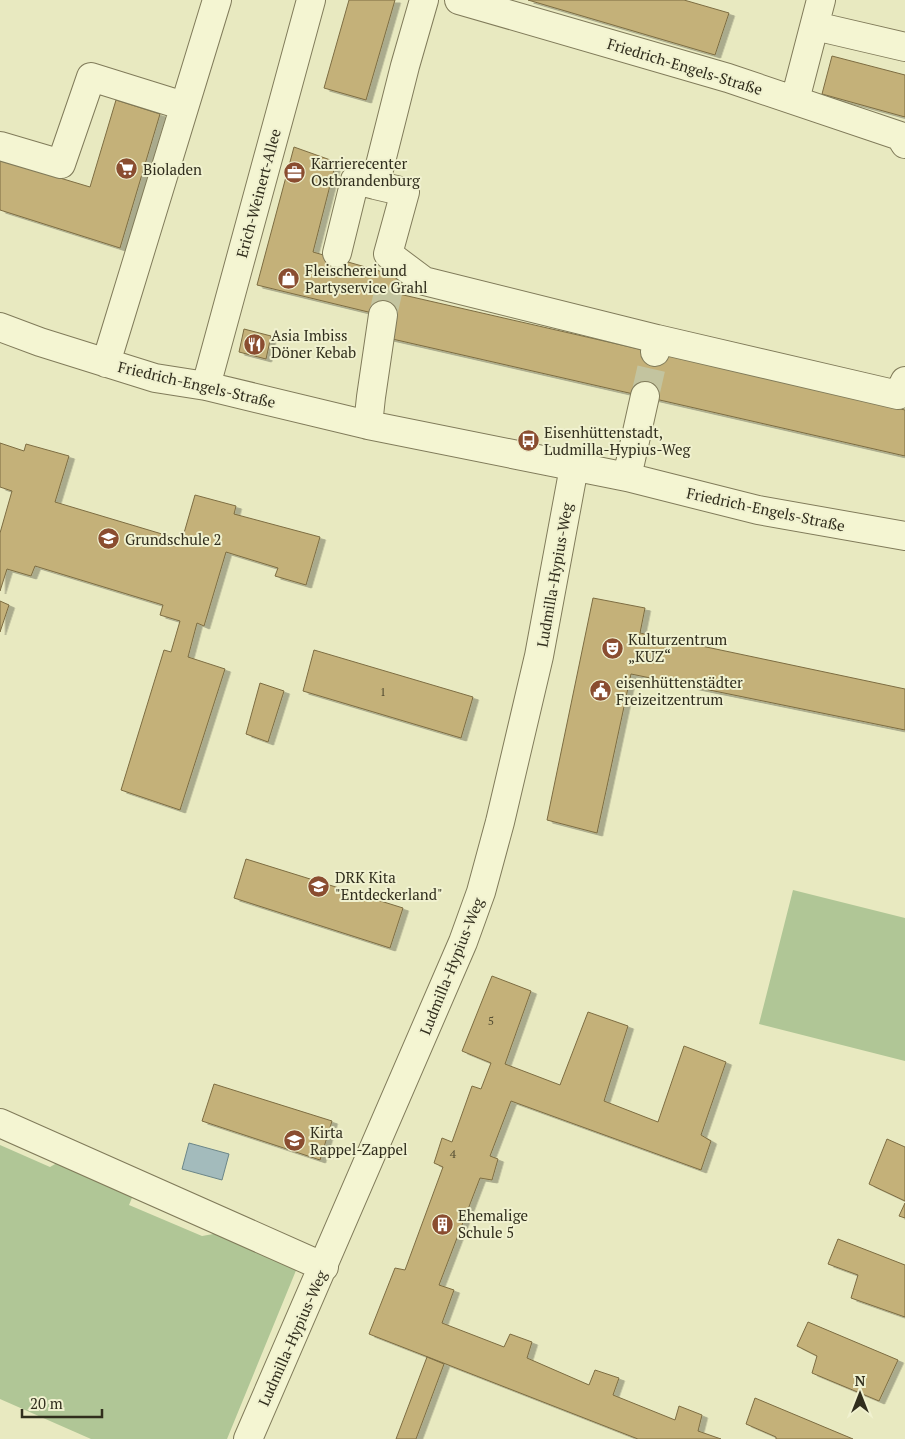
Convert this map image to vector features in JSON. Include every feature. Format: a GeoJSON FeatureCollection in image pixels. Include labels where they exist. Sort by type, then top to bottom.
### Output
{"type":"FeatureCollection","features":[{"type":"Feature","properties":{"kind":"street"},"geometry":{"type":"LineString","coordinates":[[106,363],[217,0]]}},
{"type":"Feature","properties":{"kind":"street","name":"Erich-Weinert-Allee"},"geometry":{"type":"LineString","coordinates":[[206,386],[311,0]]}},
{"type":"Feature","properties":{"kind":"street"},"geometry":{"type":"LineString","coordinates":[[376,184],[405,66],[424,0]]}},
{"type":"Feature","properties":{"kind":"street","name":"Friedrich-Engels-Straße"},"geometry":{"type":"LineString","coordinates":[[459,0],[719,75],[900,136],[905,144]]}},
{"type":"Feature","properties":{"kind":"street"},"geometry":{"type":"LineString","coordinates":[[795,100],[821,0]]}},
{"type":"Feature","properties":{"kind":"street"},"geometry":{"type":"LineString","coordinates":[[815,26],[905,47]]}},
{"type":"Feature","properties":{"kind":"street"},"geometry":{"type":"LineString","coordinates":[[0,146],[61,164],[91,77],[184,106]]}},
{"type":"Feature","properties":{"kind":"street"},"geometry":{"type":"LineString","coordinates":[[337,253],[355,180],[376,184],[405,192],[388,254],[394,267],[424,281],[656,346],[898,395],[905,381]]}},
{"type":"Feature","properties":{"kind":"street"},"geometry":{"type":"LineString","coordinates":[[368,424],[384,315]]}},
{"type":"Feature","properties":{"kind":"street","name":"Friedrich-Engels-Straße"},"geometry":{"type":"LineString","coordinates":[[0,327],[40,342],[154,378],[206,386],[368,424],[627,477],[758,510],[905,536]]}},
{"type":"Feature","properties":{"kind":"street"},"geometry":{"type":"LineString","coordinates":[[627,477],[645,396]]}},
{"type":"Feature","properties":{"kind":"street","name":"Ludmilla-Hypius-Weg"},"geometry":{"type":"LineString","coordinates":[[248,1439],[463,942],[481,892],[500,822],[539,656],[574,467]]}},
{"type":"Feature","properties":{"kind":"street"},"geometry":{"type":"LineString","coordinates":[[0,1123],[324,1267]]}},
{"type":"Feature","properties":{"kind":"green space"},"geometry":{"type":"Polygon","coordinates":[[[793,890],[905,918],[905,1061],[759,1024],[793,890]]]}},
{"type":"Feature","properties":{"kind":"green space"},"geometry":{"type":"Polygon","coordinates":[[[0,1145],[50,1167],[62,1160],[134,1193],[129,1205],[202,1236],[219,1233],[297,1268],[227,1439],[91,1439],[0,1399],[0,1145]]]}},
{"type":"Feature","properties":{"kind":"water"},"geometry":{"type":"Polygon","coordinates":[[[189,1143],[229,1154],[222,1180],[182,1169],[189,1143]]]}},
{"type":"Feature","properties":{"kind":"building"},"geometry":{"type":"Polygon","coordinates":[[[349,0],[395,0],[366,100],[324,88],[349,0]]]}},
{"type":"Feature","properties":{"kind":"building"},"geometry":{"type":"Polygon","coordinates":[[[528,0],[684,0],[729,13],[715,55],[528,0]]]}},
{"type":"Feature","properties":{"kind":"building"},"geometry":{"type":"Polygon","coordinates":[[[832,56],[905,75],[905,117],[822,94],[832,56]]]}},
{"type":"Feature","properties":{"kind":"building"},"geometry":{"type":"Polygon","coordinates":[[[116,100],[160,114],[120,248],[0,210],[0,160],[90,187],[116,100]]]}},
{"type":"Feature","properties":{"kind":"building"},"geometry":{"type":"Polygon","coordinates":[[[294,147],[336,162],[313,252],[404,278],[399,294],[905,410],[905,456],[388,338],[393,318],[257,285],[294,147]]]}},
{"type":"Feature","properties":{"kind":"building","name":"Asia Imbiss Döner Kebab"},"geometry":{"type":"Polygon","coordinates":[[[244,329],[271,336],[266,359],[239,352],[244,329]]]}},
{"type":"Feature","properties":{"kind":"building"},"geometry":{"type":"Polygon","coordinates":[[[0,443],[24,451],[26,444],[69,456],[55,502],[182,540],[195,495],[236,506],[234,514],[320,537],[306,585],[275,576],[278,568],[226,552],[204,626],[197,623],[188,657],[225,669],[180,810],[121,790],[164,650],[171,652],[180,621],[160,615],[163,605],[35,566],[31,576],[7,569],[0,591],[0,533],[12,491],[0,487],[0,443]]]}},
{"type":"Feature","properties":{"kind":"building"},"geometry":{"type":"Polygon","coordinates":[[[593,598],[645,608],[640,633],[905,689],[905,730],[631,674],[597,833],[547,820],[593,598]]]}},
{"type":"Feature","properties":{"kind":"building"},"geometry":{"type":"Polygon","coordinates":[[[0,601],[9,605],[0,632],[0,601]]]}},
{"type":"Feature","properties":{"kind":"building"},"geometry":{"type":"Polygon","coordinates":[[[314,650],[473,697],[461,738],[303,691],[314,650]]]}},
{"type":"Feature","properties":{"kind":"building"},"geometry":{"type":"Polygon","coordinates":[[[260,683],[284,691],[268,742],[246,734],[260,683]]]}},
{"type":"Feature","properties":{"kind":"building"},"geometry":{"type":"Polygon","coordinates":[[[246,859],[403,908],[390,948],[234,898],[246,859]]]}},
{"type":"Feature","properties":{"kind":"building","name":"Ehemalige Schule 5"},"geometry":{"type":"Polygon","coordinates":[[[492,976],[531,991],[505,1064],[560,1085],[588,1012],[628,1026],[604,1101],[658,1122],[684,1046],[726,1062],[701,1135],[711,1141],[701,1170],[511,1101],[490,1156],[498,1159],[492,1180],[480,1178],[439,1285],[454,1290],[442,1323],[504,1347],[510,1334],[532,1342],[527,1358],[589,1385],[595,1370],[619,1378],[613,1395],[675,1420],[679,1406],[702,1415],[698,1431],[721,1439],[638,1439],[369,1334],[395,1268],[405,1270],[443,1167],[434,1163],[442,1138],[452,1142],[472,1086],[481,1089],[491,1063],[462,1051],[492,976]]]}},
{"type":"Feature","properties":{"kind":"building","name":"Kirta Rappel-Zappel"},"geometry":{"type":"Polygon","coordinates":[[[214,1084],[332,1121],[320,1160],[202,1121],[214,1084]]]}},
{"type":"Feature","properties":{"kind":"building"},"geometry":{"type":"Polygon","coordinates":[[[887,1139],[905,1147],[905,1201],[869,1184],[887,1139]]]}},
{"type":"Feature","properties":{"kind":"building"},"geometry":{"type":"Polygon","coordinates":[[[905,1203],[905,1218],[899,1216],[905,1203]]]}},
{"type":"Feature","properties":{"kind":"building"},"geometry":{"type":"Polygon","coordinates":[[[838,1239],[905,1265],[905,1317],[851,1298],[858,1275],[828,1264],[838,1239]]]}},
{"type":"Feature","properties":{"kind":"building"},"geometry":{"type":"Polygon","coordinates":[[[808,1322],[898,1360],[879,1401],[812,1373],[817,1356],[797,1346],[808,1322]]]}},
{"type":"Feature","properties":{"kind":"building"},"geometry":{"type":"Polygon","coordinates":[[[427,1357],[444,1364],[416,1439],[396,1439],[427,1357]]]}},
{"type":"Feature","properties":{"kind":"building"},"geometry":{"type":"Polygon","coordinates":[[[755,1398],[853,1439],[776,1439],[776,1437],[746,1424],[755,1398]]]}},
{"type":"Feature","properties":{"kind":"tunnel"},"geometry":{"type":"LineString","coordinates":[[383,315],[392,275]]}},
{"type":"Feature","properties":{"kind":"tunnel"},"geometry":{"type":"LineString","coordinates":[[645,396],[655,352]]}},
{"type":"Feature","properties":{"kind":"place","name":"Bioladen"},"geometry":{"type":"Point","coordinates":[127,169]}},
{"type":"Feature","properties":{"kind":"place","name":"Karrierecenter Ostbrandenburg"},"geometry":{"type":"Point","coordinates":[295,172]}},
{"type":"Feature","properties":{"kind":"place","name":"Fleischerei und Partyservice Grahl"},"geometry":{"type":"Point","coordinates":[289,279]}},
{"type":"Feature","properties":{"kind":"place","name":"Asia Imbiss Döner Kebab"},"geometry":{"type":"Point","coordinates":[255,344]}},
{"type":"Feature","properties":{"kind":"place","name":"Eisenhüttenstadt, Ludmilla-Hypius-Weg"},"geometry":{"type":"Point","coordinates":[528,441]}},
{"type":"Feature","properties":{"kind":"place","name":"Grundschule 2"},"geometry":{"type":"Point","coordinates":[109,539]}},
{"type":"Feature","properties":{"kind":"place","name":"Kulturzentrum „KUZ“"},"geometry":{"type":"Point","coordinates":[612,648]}},
{"type":"Feature","properties":{"kind":"place","name":"eisenhüttenstädter Freizeitzentrum"},"geometry":{"type":"Point","coordinates":[600,691]}},
{"type":"Feature","properties":{"kind":"place","name":"DRK Kita \"Entdeckerland\""},"geometry":{"type":"Point","coordinates":[319,886]}},
{"type":"Feature","properties":{"kind":"place","name":"Kirta Rappel-Zappel"},"geometry":{"type":"Point","coordinates":[294,1141]}},
{"type":"Feature","properties":{"kind":"place","name":"Ehemalige Schule 5"},"geometry":{"type":"Point","coordinates":[442,1224]}}]}
